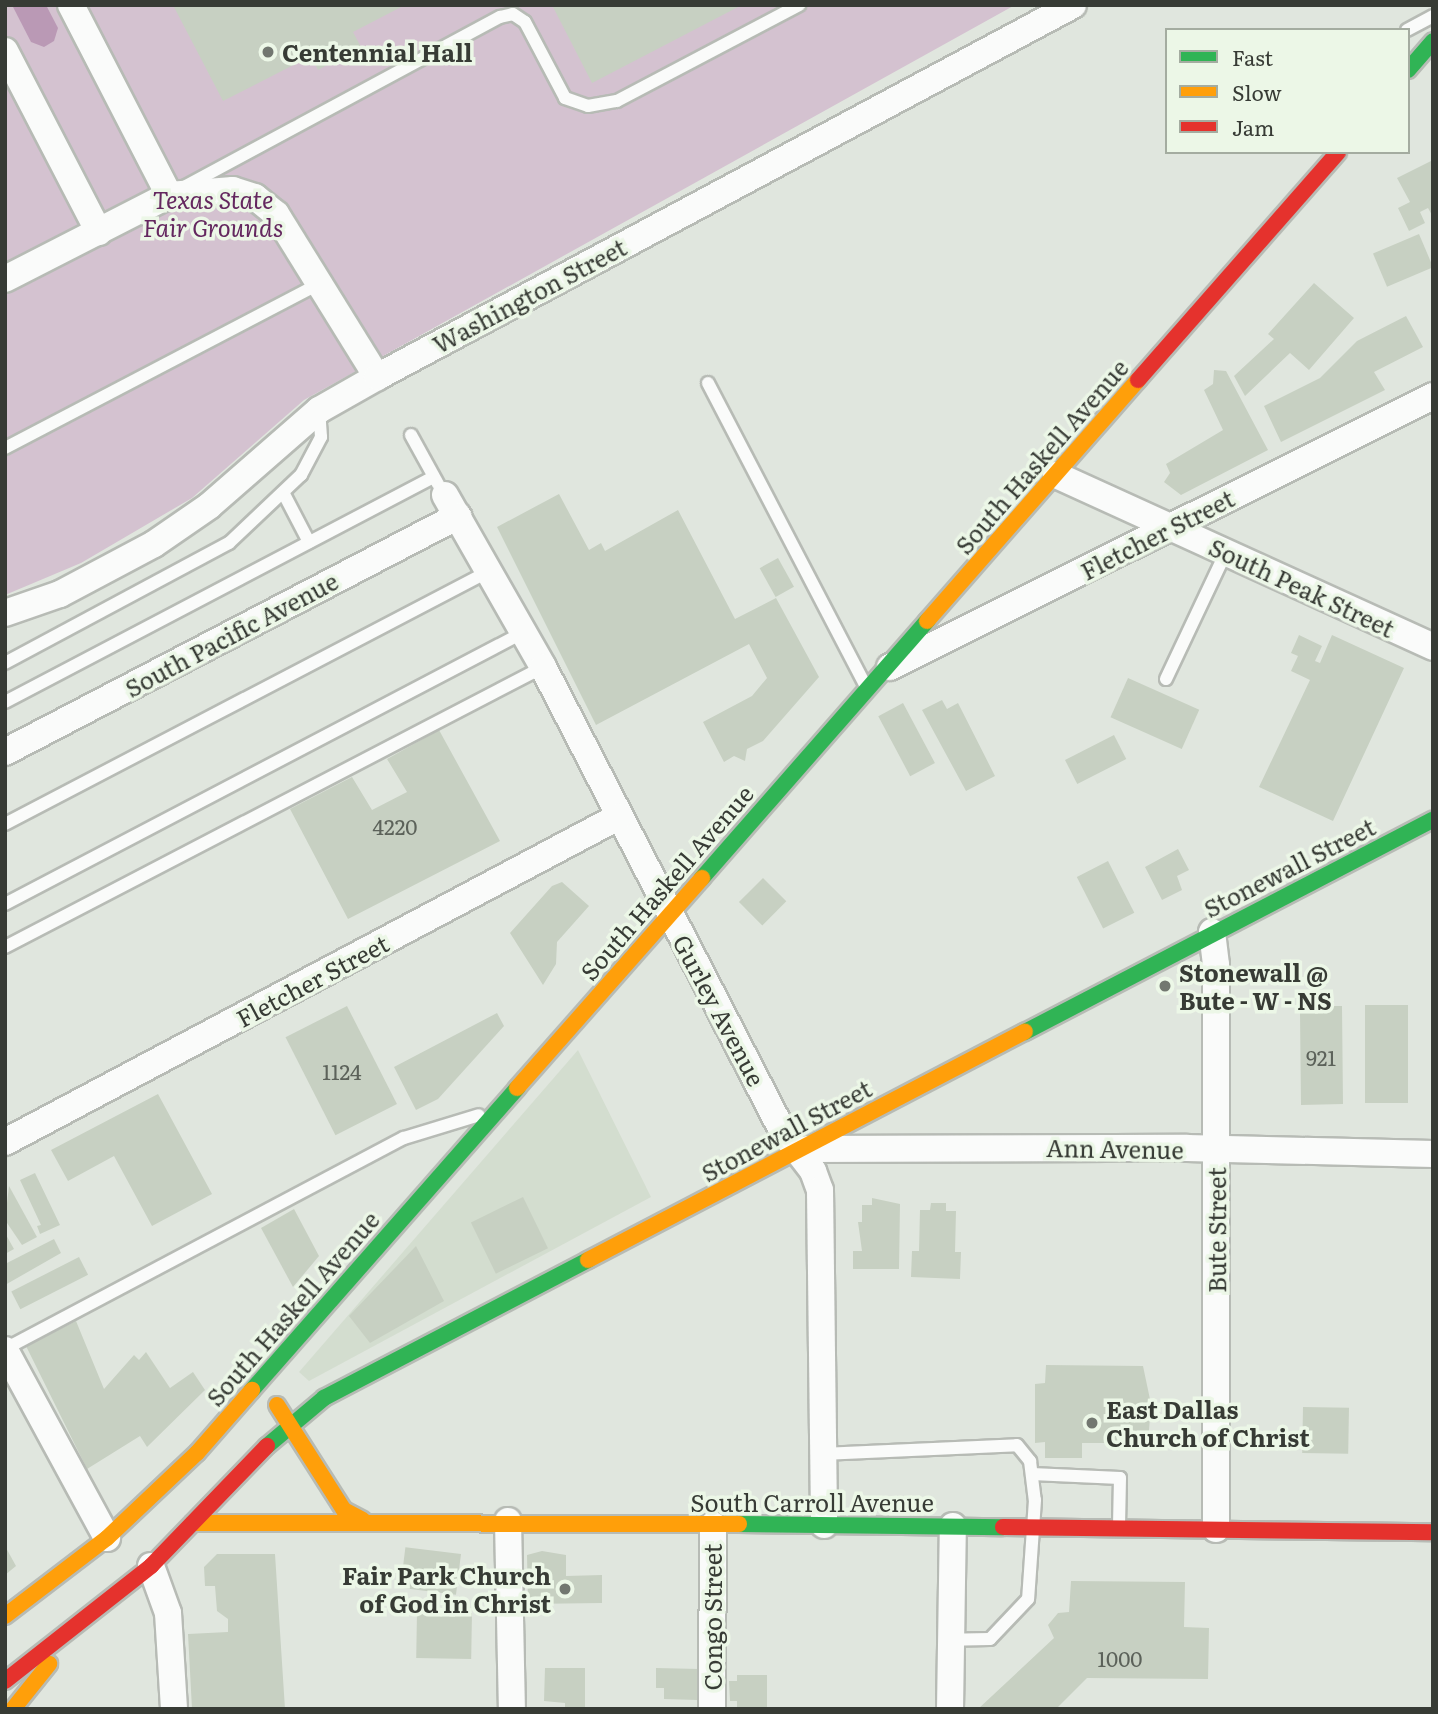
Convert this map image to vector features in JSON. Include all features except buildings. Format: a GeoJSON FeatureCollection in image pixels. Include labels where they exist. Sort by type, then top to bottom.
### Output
{"type":"FeatureCollection","features":[{"type":"Feature","properties":{"kind":"main road"},"geometry":{"type":"LineString","coordinates":[[1410,68],[1433,41]]}},
{"type":"Feature","properties":{"kind":"main road","name":"South Haskell Avenue"},"geometry":{"type":"LineString","coordinates":[[5,1616],[107,1538],[197,1453],[493,1111],[670,914],[1336,154]]}},
{"type":"Feature","properties":{"kind":"main road","name":"Stonewall Street"},"geometry":{"type":"LineString","coordinates":[[193,1523],[289,1423],[324,1398],[1212,932],[1433,820]]}},
{"type":"Feature","properties":{"kind":"main road"},"geometry":{"type":"LineString","coordinates":[[259,1381],[344,1510],[363,1520]]}},
{"type":"Feature","properties":{"kind":"main road","name":"South Carroll Avenue"},"geometry":{"type":"LineString","coordinates":[[193,1523],[336,1526],[363,1520],[508,1521],[1433,1532]]}},
{"type":"Feature","properties":{"kind":"main road"},"geometry":{"type":"LineString","coordinates":[[5,1681],[151,1566],[193,1523]]}},
{"type":"Feature","properties":{"kind":"main road"},"geometry":{"type":"LineString","coordinates":[[13,1709],[88,1618]]}},
{"type":"Feature","properties":{"kind":"street"},"geometry":{"type":"LineString","coordinates":[[71,5],[169,195]]}},
{"type":"Feature","properties":{"kind":"street","name":"Washington Street"},"geometry":{"type":"LineString","coordinates":[[5,613],[60,594],[154,544],[209,506],[319,410],[377,376],[1073,5]]}},
{"type":"Feature","properties":{"kind":"street"},"geometry":{"type":"LineString","coordinates":[[5,51],[99,232]]}},
{"type":"Feature","properties":{"kind":"street"},"geometry":{"type":"LineString","coordinates":[[5,279],[169,195],[233,190],[255,197],[276,214],[377,376]]}},
{"type":"Feature","properties":{"kind":"street","name":"Fletcher Street"},"geometry":{"type":"LineString","coordinates":[[874,679],[1171,526],[1433,396]]}},
{"type":"Feature","properties":{"kind":"street","name":"South Peak Street"},"geometry":{"type":"LineString","coordinates":[[1056,475],[1433,647]]}},
{"type":"Feature","properties":{"kind":"street","name":"Gurley Avenue"},"geometry":{"type":"LineString","coordinates":[[445,496],[491,570],[618,817],[820,1190],[824,1525]]}},
{"type":"Feature","properties":{"kind":"street","name":"South Pacific Avenue"},"geometry":{"type":"LineString","coordinates":[[5,752],[445,496]]}},
{"type":"Feature","properties":{"kind":"street","name":"Fletcher Street"},"geometry":{"type":"LineString","coordinates":[[5,1142],[618,817]]}},
{"type":"Feature","properties":{"kind":"street","name":"Bute Street"},"geometry":{"type":"LineString","coordinates":[[1212,932],[1216,1150],[1216,1530]]}},
{"type":"Feature","properties":{"kind":"street","name":"Ann Avenue"},"geometry":{"type":"LineString","coordinates":[[797,1150],[877,1146],[1433,1154]]}},
{"type":"Feature","properties":{"kind":"street"},"geometry":{"type":"LineString","coordinates":[[5,1350],[107,1538]]}},
{"type":"Feature","properties":{"kind":"street"},"geometry":{"type":"LineString","coordinates":[[508,1521],[512,1709]]}},
{"type":"Feature","properties":{"kind":"street","name":"Congo Street"},"geometry":{"type":"LineString","coordinates":[[712,1709],[713,1525]]}},
{"type":"Feature","properties":{"kind":"street"},"geometry":{"type":"LineString","coordinates":[[950,1709],[953,1526]]}},
{"type":"Feature","properties":{"kind":"street"},"geometry":{"type":"LineString","coordinates":[[151,1566],[168,1613],[174,1709]]}},
{"type":"Feature","properties":{"kind":"lane"},"geometry":{"type":"LineString","coordinates":[[169,195],[500,17],[513,14],[525,22],[565,98],[588,106],[617,101],[799,5]]}},
{"type":"Feature","properties":{"kind":"lane"},"geometry":{"type":"LineString","coordinates":[[1410,28],[1433,16]]}},
{"type":"Feature","properties":{"kind":"lane"},"geometry":{"type":"LineString","coordinates":[[5,448],[320,283]]}},
{"type":"Feature","properties":{"kind":"lane"},"geometry":{"type":"LineString","coordinates":[[708,383],[874,679]]}},
{"type":"Feature","properties":{"kind":"lane"},"geometry":{"type":"LineString","coordinates":[[5,663],[191,567],[229,542],[284,494],[321,437],[319,410]]}},
{"type":"Feature","properties":{"kind":"lane"},"geometry":{"type":"LineString","coordinates":[[5,702],[309,542],[445,496],[411,435]]}},
{"type":"Feature","properties":{"kind":"lane"},"geometry":{"type":"LineString","coordinates":[[284,494],[309,542]]}},
{"type":"Feature","properties":{"kind":"lane"},"geometry":{"type":"LineString","coordinates":[[1166,678],[1226,552]]}},
{"type":"Feature","properties":{"kind":"lane"},"geometry":{"type":"LineString","coordinates":[[5,824],[491,570]]}},
{"type":"Feature","properties":{"kind":"lane"},"geometry":{"type":"LineString","coordinates":[[5,904],[524,632]]}},
{"type":"Feature","properties":{"kind":"lane"},"geometry":{"type":"LineString","coordinates":[[5,947],[543,667]]}},
{"type":"Feature","properties":{"kind":"lane"},"geometry":{"type":"LineString","coordinates":[[5,1350],[404,1138],[493,1111]]}},
{"type":"Feature","properties":{"kind":"lane"},"geometry":{"type":"LineString","coordinates":[[822,1454],[1017,1445],[1030,1461],[1032,1526],[1028,1599],[990,1639],[950,1640]]}},
{"type":"Feature","properties":{"kind":"lane"},"geometry":{"type":"LineString","coordinates":[[1032,1474],[1120,1478],[1119,1529]]}},
{"type":"Feature","properties":{"kind":"shaded area"},"geometry":{"type":"Polygon","coordinates":[[[12,5],[46,5],[58,28],[54,41],[44,47],[31,42],[12,5]]]}},
{"type":"Feature","properties":{"kind":"shaded area"},"geometry":{"type":"Polygon","coordinates":[[[578,1050],[651,1197],[309,1381],[299,1372],[578,1050]]]}},
{"type":"Feature","properties":{"kind":"green space","name":"Texas State Fair Grounds"},"geometry":{"type":"Polygon","coordinates":[[[5,5],[1015,5],[304,400],[192,498],[81,563],[5,595],[5,5]]]}},
{"type":"Feature","properties":{"kind":"traffic: fast"},"geometry":{"type":"LineString","coordinates":[[1410,68],[1433,41]]}},
{"type":"Feature","properties":{"kind":"traffic: fast"},"geometry":{"type":"LineString","coordinates":[[702,878],[927,621]]}},
{"type":"Feature","properties":{"kind":"traffic: fast"},"geometry":{"type":"LineString","coordinates":[[1025,1032],[1433,820]]}},
{"type":"Feature","properties":{"kind":"traffic: fast"},"geometry":{"type":"LineString","coordinates":[[252,1390],[517,1088]]}},
{"type":"Feature","properties":{"kind":"traffic: fast"},"geometry":{"type":"LineString","coordinates":[[267,1446],[324,1398],[588,1260]]}},
{"type":"Feature","properties":{"kind":"traffic: fast"},"geometry":{"type":"LineString","coordinates":[[739,1524],[1003,1527]]}},
{"type":"Feature","properties":{"kind":"traffic: slow"},"geometry":{"type":"LineString","coordinates":[[927,621],[1138,380]]}},
{"type":"Feature","properties":{"kind":"traffic: slow"},"geometry":{"type":"LineString","coordinates":[[517,1088],[702,878]]}},
{"type":"Feature","properties":{"kind":"traffic: slow"},"geometry":{"type":"LineString","coordinates":[[588,1260],[1025,1032]]}},
{"type":"Feature","properties":{"kind":"traffic: slow"},"geometry":{"type":"LineString","coordinates":[[5,1616],[107,1538],[197,1453],[252,1390]]}},
{"type":"Feature","properties":{"kind":"traffic: slow"},"geometry":{"type":"LineString","coordinates":[[277,1405],[344,1510],[363,1520]]}},
{"type":"Feature","properties":{"kind":"traffic: slow"},"geometry":{"type":"LineString","coordinates":[[193,1523],[739,1524]]}},
{"type":"Feature","properties":{"kind":"traffic: slow"},"geometry":{"type":"LineString","coordinates":[[13,1709],[49,1664]]}},
{"type":"Feature","properties":{"kind":"traffic: jam"},"geometry":{"type":"LineString","coordinates":[[1138,380],[1336,154]]}},
{"type":"Feature","properties":{"kind":"traffic: jam"},"geometry":{"type":"LineString","coordinates":[[5,1681],[151,1566],[267,1446]]}},
{"type":"Feature","properties":{"kind":"traffic: jam"},"geometry":{"type":"LineString","coordinates":[[1003,1527],[1433,1532]]}},
{"type":"Feature","properties":{"kind":"place","name":"Centennial Hall"},"geometry":{"type":"Point","coordinates":[268,52]}},
{"type":"Feature","properties":{"kind":"place","name":"Stonewall @ Bute - W - NS"},"geometry":{"type":"Point","coordinates":[1165,986]}},
{"type":"Feature","properties":{"kind":"place","name":"East Dallas Church of Christ"},"geometry":{"type":"Point","coordinates":[1092,1423]}},
{"type":"Feature","properties":{"kind":"place","name":"Fair Park Church of God in Christ"},"geometry":{"type":"Point","coordinates":[565,1589]}}]}
